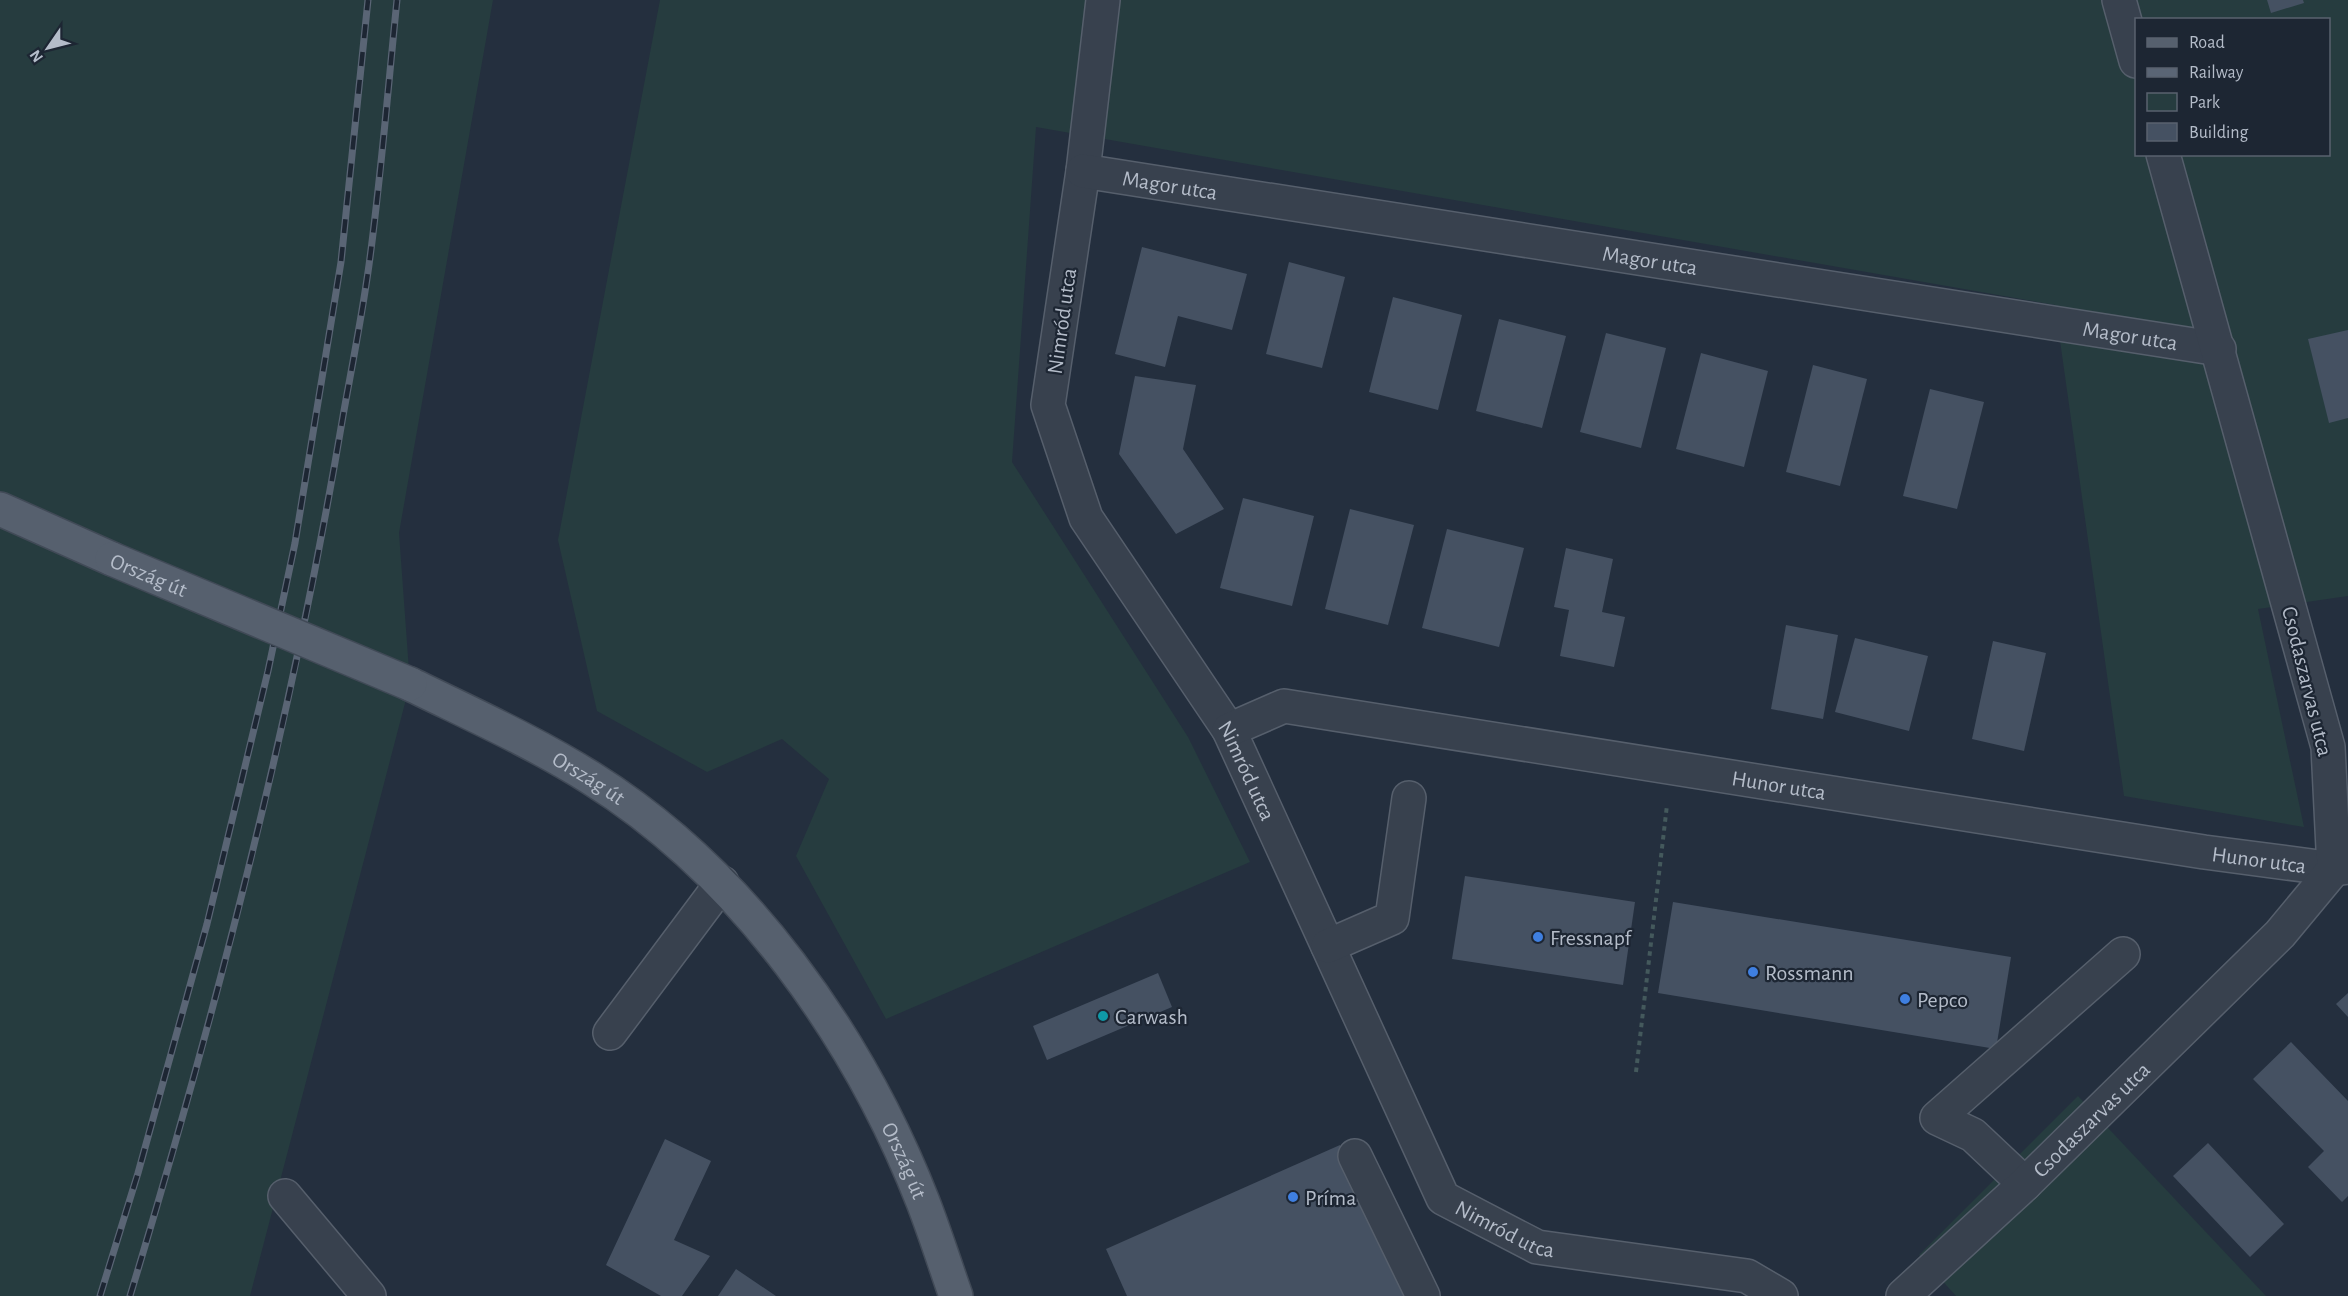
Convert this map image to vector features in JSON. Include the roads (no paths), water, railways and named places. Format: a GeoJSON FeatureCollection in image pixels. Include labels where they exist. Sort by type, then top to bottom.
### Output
{"type":"FeatureCollection","features":[{"type":"Feature","properties":{"kind":"main road","name":"Ország út"},"geometry":{"type":"LineString","coordinates":[[0,509],[112,559],[410,684],[523,740],[591,778],[644,815],[722,883],[809,987],[873,1095],[923,1201],[956,1296]]}},
{"type":"Feature","properties":{"kind":"street","name":"Nimród utca"},"geometry":{"type":"LineString","coordinates":[[1102,0],[1083,171],[1048,405],[1086,518],[1229,730],[1443,1198],[1537,1247],[1747,1276],[1781,1296]]}},
{"type":"Feature","properties":{"kind":"street"},"geometry":{"type":"LineString","coordinates":[[2119,0],[2135,57]]}},
{"type":"Feature","properties":{"kind":"street","name":"Csodaszarvas utca"},"geometry":{"type":"LineString","coordinates":[[1903,1296],[2025,1184],[2280,934],[2341,868],[2328,747],[2164,156]]}},
{"type":"Feature","properties":{"kind":"street","name":"Magor utca"},"geometry":{"type":"LineString","coordinates":[[1083,171],[2219,349]]}},
{"type":"Feature","properties":{"kind":"street","name":"Hunor utca"},"geometry":{"type":"LineString","coordinates":[[1229,730],[1284,706],[2204,852],[2341,868]]}},
{"type":"Feature","properties":{"kind":"street"},"geometry":{"type":"LineString","coordinates":[[1328,946],[1392,918],[1409,798]]}},
{"type":"Feature","properties":{"kind":"street"},"geometry":{"type":"LineString","coordinates":[[610,1033],[722,883]]}},
{"type":"Feature","properties":{"kind":"street"},"geometry":{"type":"LineString","coordinates":[[2025,1184],[1973,1135],[1937,1118],[2123,954]]}},
{"type":"Feature","properties":{"kind":"street"},"geometry":{"type":"LineString","coordinates":[[1355,1156],[1423,1296]]}},
{"type":"Feature","properties":{"kind":"street"},"geometry":{"type":"LineString","coordinates":[[285,1196],[369,1296]]}},
{"type":"Feature","properties":{"kind":"railway"},"geometry":{"type":"LineString","coordinates":[[100,1296],[138,1173],[207,924],[268,671],[295,543],[341,262],[368,0]]}},
{"type":"Feature","properties":{"kind":"railway"},"geometry":{"type":"LineString","coordinates":[[130,1296],[223,969],[251,859],[301,639],[366,284],[397,0]]}},
{"type":"Feature","properties":{"kind":"place","name":"Fressnapf"},"geometry":{"type":"Point","coordinates":[1538,937]}},
{"type":"Feature","properties":{"kind":"place","name":"Rossmann"},"geometry":{"type":"Point","coordinates":[1753,972]}},
{"type":"Feature","properties":{"kind":"place","name":"Pepco"},"geometry":{"type":"Point","coordinates":[1905,999]}},
{"type":"Feature","properties":{"kind":"place","name":"Carwash"},"geometry":{"type":"Point","coordinates":[1103,1016]}},
{"type":"Feature","properties":{"kind":"place","name":"Príma"},"geometry":{"type":"Point","coordinates":[1293,1197]}}]}
